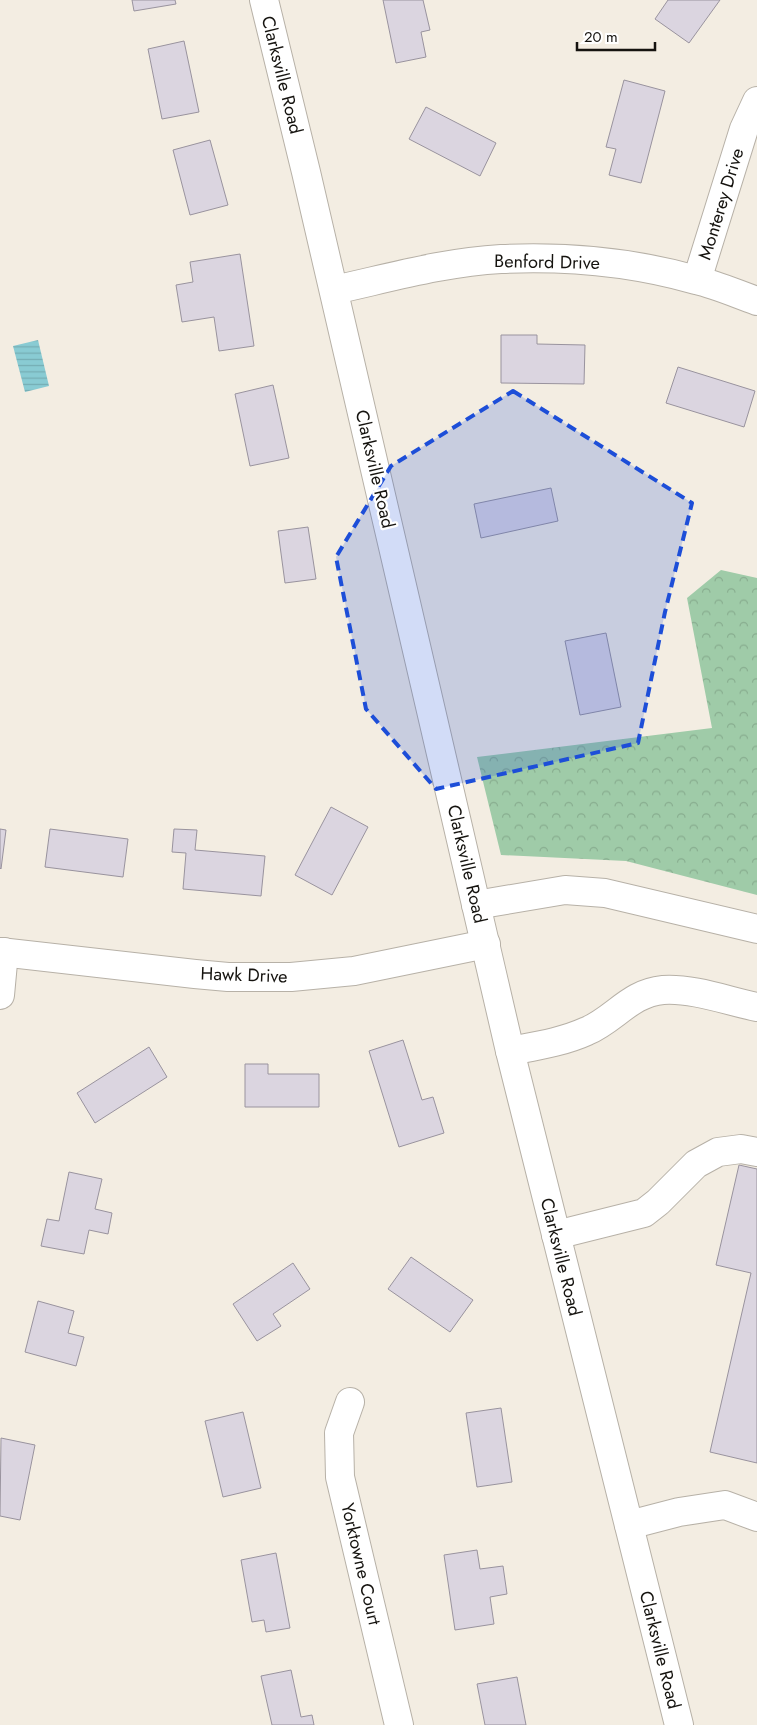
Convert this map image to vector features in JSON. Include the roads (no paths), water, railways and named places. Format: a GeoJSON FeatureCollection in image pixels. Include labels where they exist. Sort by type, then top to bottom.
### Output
{"type":"FeatureCollection","features":[{"type":"Feature","properties":{"kind":"street","name":"Clarksville Road"},"geometry":{"type":"LineString","coordinates":[[264,0],[334,290],[510,1051],[678,1725]]}},
{"type":"Feature","properties":{"kind":"street","name":"Monterey Drive"},"geometry":{"type":"LineString","coordinates":[[697,280],[744,129],[757,101]]}},
{"type":"Feature","properties":{"kind":"street","name":"Benford Drive"},"geometry":{"type":"LineString","coordinates":[[334,290],[446,266],[500,260],[568,258],[636,266],[697,280],[757,302]]}},
{"type":"Feature","properties":{"kind":"street"},"geometry":{"type":"LineString","coordinates":[[476,905],[565,890],[605,893],[757,928]]}},
{"type":"Feature","properties":{"kind":"street","name":"Hawk Drive"},"geometry":{"type":"LineString","coordinates":[[2,952],[195,974],[291,977],[354,971],[486,944]]}},
{"type":"Feature","properties":{"kind":"street"},"geometry":{"type":"LineString","coordinates":[[0,995],[2,952]]}},
{"type":"Feature","properties":{"kind":"street"},"geometry":{"type":"LineString","coordinates":[[510,1051],[557,1042],[589,1030],[641,995],[663,990],[685,991],[757,1007]]}},
{"type":"Feature","properties":{"kind":"street"},"geometry":{"type":"LineString","coordinates":[[556,1236],[644,1213],[658,1202],[696,1164],[718,1152],[741,1150],[757,1152]]}},
{"type":"Feature","properties":{"kind":"street","name":"Yorktowne Court"},"geometry":{"type":"LineString","coordinates":[[350,1402],[339,1434],[340,1477],[400,1725]]}},
{"type":"Feature","properties":{"kind":"street"},"geometry":{"type":"LineString","coordinates":[[629,1525],[679,1512],[724,1505],[757,1516]]}},
{"type":"Feature","properties":{"kind":"water"},"geometry":{"type":"Polygon","coordinates":[[[38,340],[49,386],[25,392],[13,346],[38,340]]]}}]}
